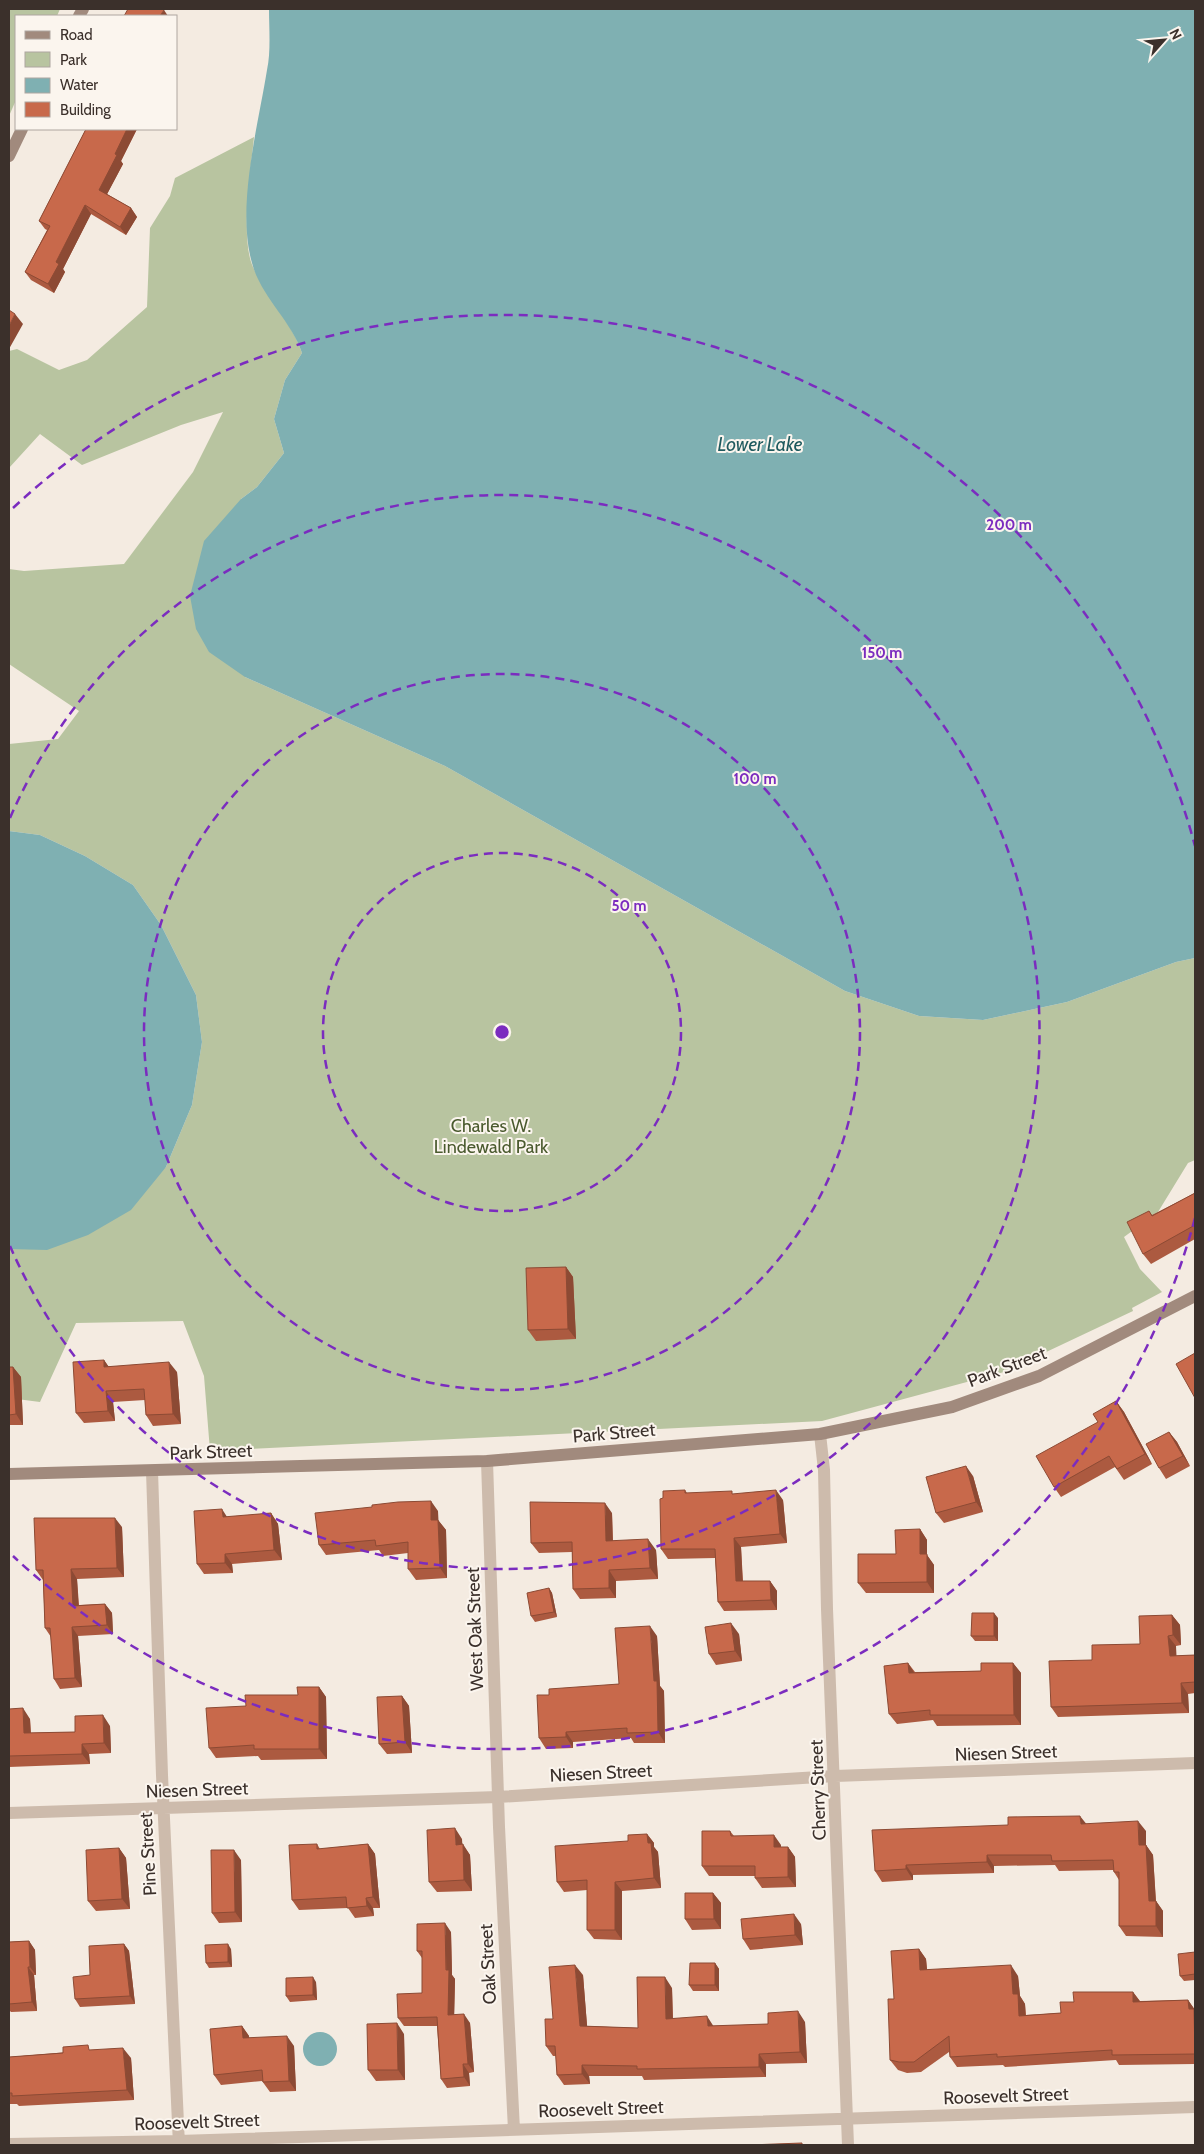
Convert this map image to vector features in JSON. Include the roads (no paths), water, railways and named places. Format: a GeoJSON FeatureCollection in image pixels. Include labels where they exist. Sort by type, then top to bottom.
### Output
{"type":"FeatureCollection","features":[{"type":"Feature","properties":{"kind":"street"},"geometry":{"type":"LineString","coordinates":[[9,156],[22,130]]}},
{"type":"Feature","properties":{"kind":"street","name":"Park Street"},"geometry":{"type":"LineString","coordinates":[[9,1474],[487,1461],[820,1434],[952,1407],[1039,1376],[1195,1296]]}},
{"type":"Feature","properties":{"kind":"street","name":"Cherry Street"},"geometry":{"type":"LineString","coordinates":[[820,1434],[824,1470],[827,1608],[848,2145]]}},
{"type":"Feature","properties":{"kind":"street","name":"West Oak Street"},"geometry":{"type":"LineString","coordinates":[[487,1461],[498,1797]]}},
{"type":"Feature","properties":{"kind":"street","name":"Pine Street"},"geometry":{"type":"LineString","coordinates":[[152,1471],[164,1808],[179,2143]]}},
{"type":"Feature","properties":{"kind":"street","name":"Niesen Street"},"geometry":{"type":"LineString","coordinates":[[9,1813],[498,1797],[835,1776],[1195,1763]]}},
{"type":"Feature","properties":{"kind":"street","name":"Oak Street"},"geometry":{"type":"LineString","coordinates":[[498,1797],[514,2130]]}},
{"type":"Feature","properties":{"kind":"street","name":"Roosevelt Street"},"geometry":{"type":"LineString","coordinates":[[9,2144],[179,2143],[1195,2108]]}},
{"type":"Feature","properties":{"kind":"water","name":"Lower Lake"},"geometry":{"type":"Polygon","coordinates":[[[269,9],[1195,9],[1195,958],[1176,962],[1067,1002],[983,1020],[919,1016],[845,991],[445,766],[245,677],[209,652],[196,629],[190,596],[204,541],[241,499],[257,487],[284,453],[274,419],[285,380],[302,353],[291,330],[256,275],[248,241],[246,218],[247,193],[268,63],[269,9]]]}},
{"type":"Feature","properties":{"kind":"water"},"geometry":{"type":"Polygon","coordinates":[[[9,831],[40,835],[85,856],[133,885],[161,925],[196,995],[202,1042],[192,1105],[166,1167],[131,1210],[88,1235],[47,1250],[9,1249],[9,831]]]}},
{"type":"Feature","properties":{"kind":"water"},"geometry":{"type":"Polygon","coordinates":[[[320,2032],[332,2037],[337,2049],[332,2061],[320,2066],[308,2061],[303,2049],[308,2037],[320,2032]]]}},
{"type":"Feature","properties":{"kind":"park label","name":"Charles W. Lindewald Park"},"geometry":{"type":"Point","coordinates":[491,1136]}}]}
